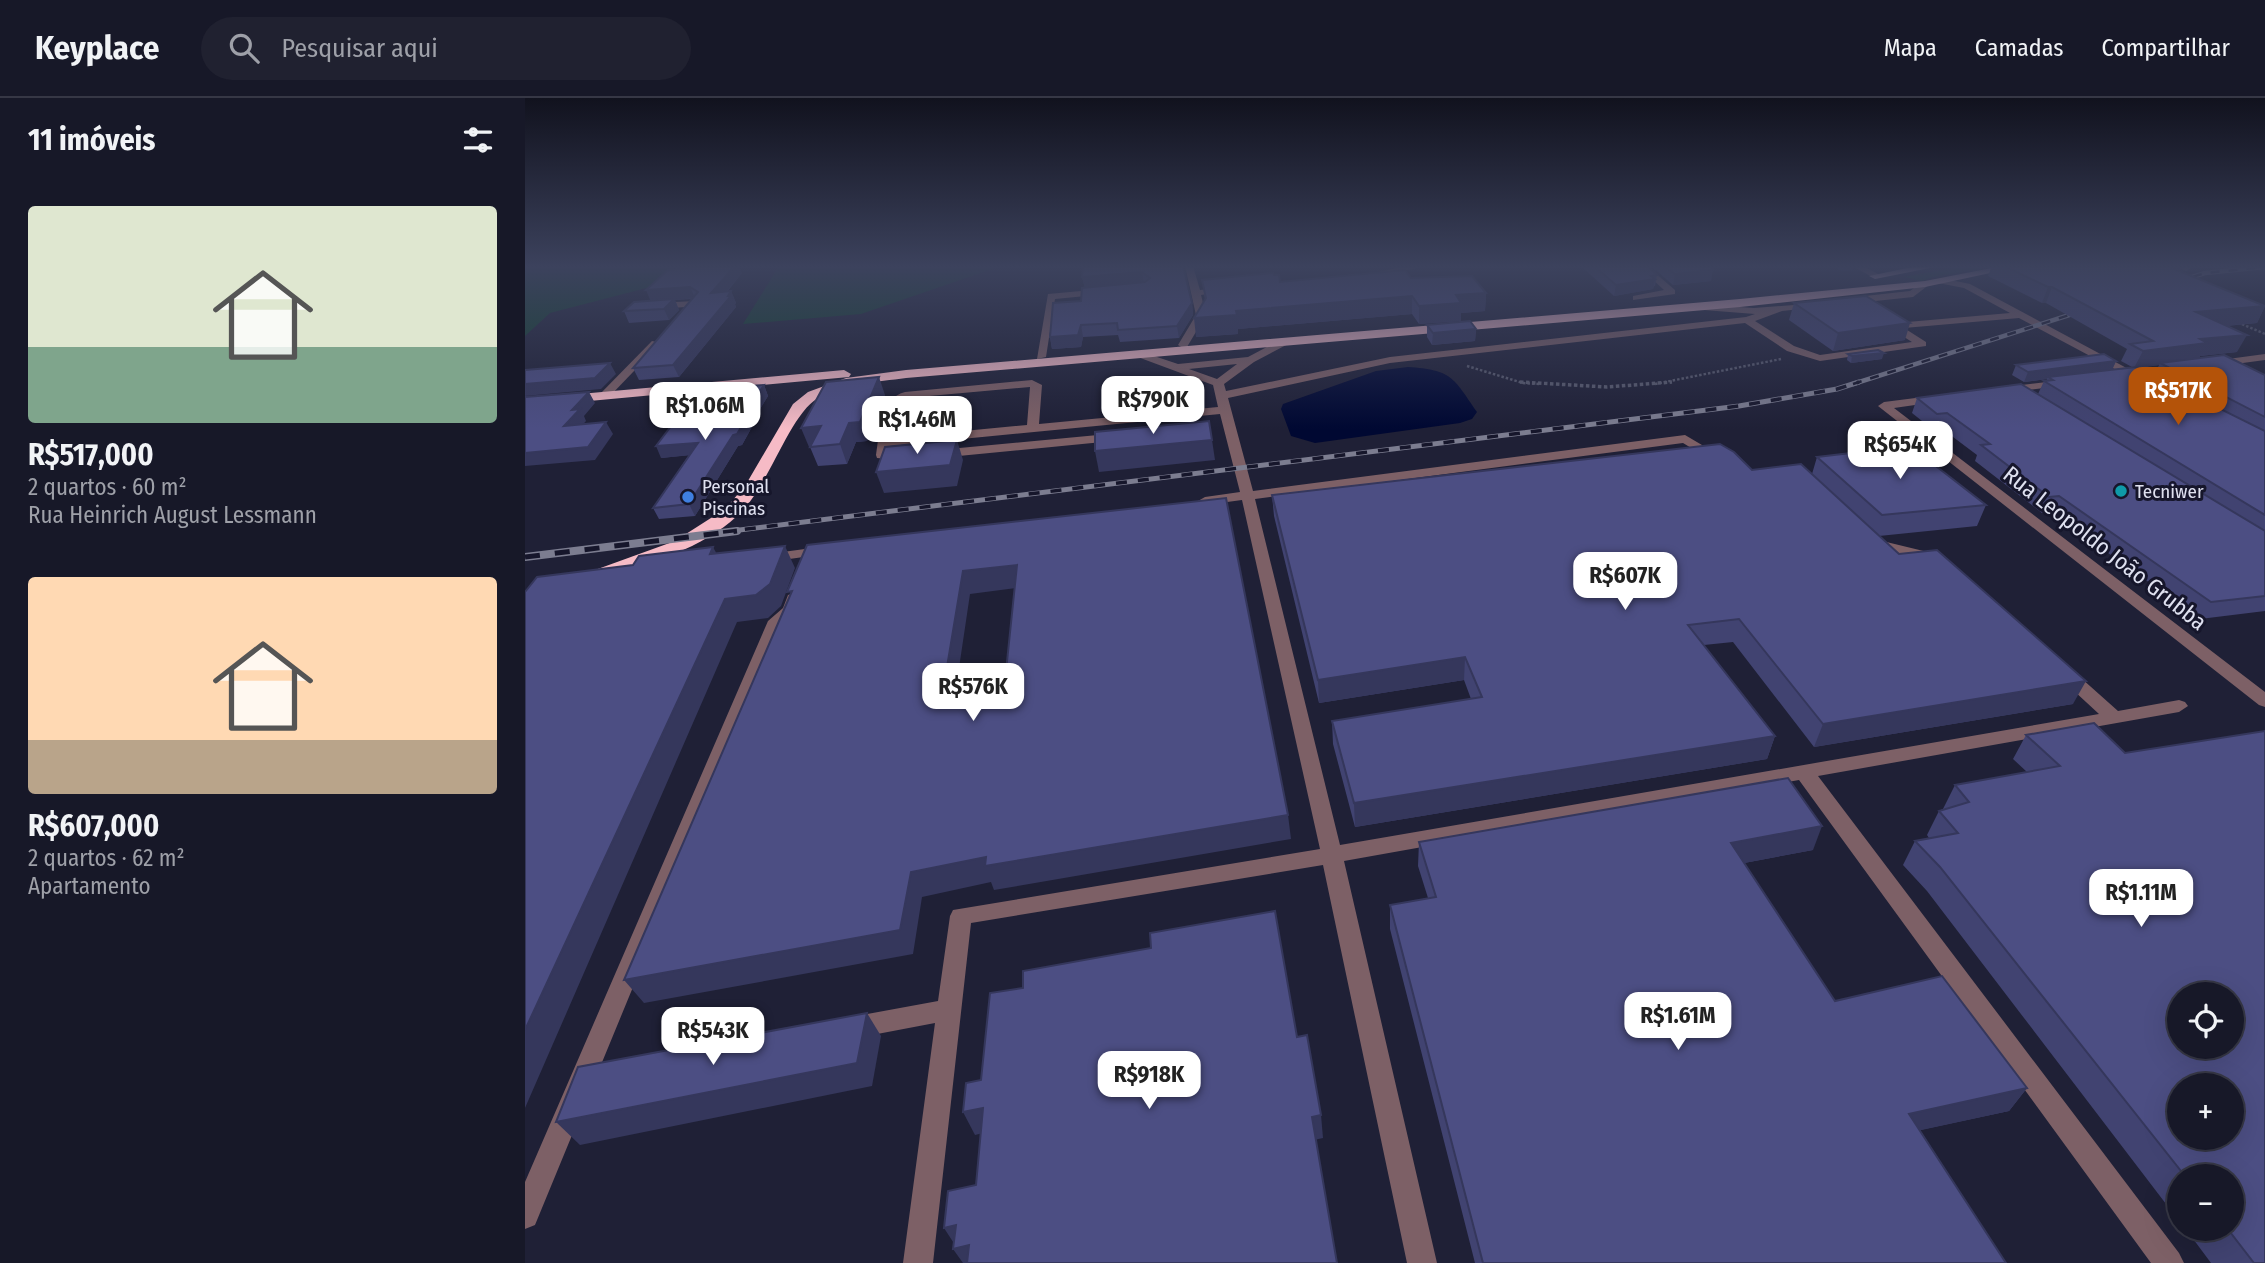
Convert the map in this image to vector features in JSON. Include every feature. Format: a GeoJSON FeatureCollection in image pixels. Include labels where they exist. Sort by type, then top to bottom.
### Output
{"type":"FeatureCollection","features":[{"type":"Feature","properties":{"kind":"highway"},"geometry":{"type":"LineString","coordinates":[[525,402],[1469,320]]}},
{"type":"Feature","properties":{"kind":"highway"},"geometry":{"type":"LineString","coordinates":[[729,385],[758,389],[788,401],[862,379],[1534,320]]}},
{"type":"Feature","properties":{"kind":"highway"},"geometry":{"type":"LineString","coordinates":[[584,579],[661,554],[698,536],[730,513],[744,500],[788,401]]}},
{"type":"Feature","properties":{"kind":"street"},"geometry":{"type":"LineString","coordinates":[[1041,357],[1047,320]]}},
{"type":"Feature","properties":{"kind":"street"},"geometry":{"type":"LineString","coordinates":[[1183,345],[1198,320]]}},
{"type":"Feature","properties":{"kind":"street"},"geometry":{"type":"LineString","coordinates":[[884,443],[1222,408],[1390,360],[1744,320]]}},
{"type":"Feature","properties":{"kind":"street"},"geometry":{"type":"LineString","coordinates":[[1748,320],[1799,354],[1819,358],[1922,344],[1886,320]]}},
{"type":"Feature","properties":{"kind":"street"},"geometry":{"type":"LineString","coordinates":[[1895,326],[1960,320]]}},
{"type":"Feature","properties":{"kind":"street"},"geometry":{"type":"LineString","coordinates":[[2032,320],[2132,374],[2157,383],[2146,372],[2048,320]]}},
{"type":"Feature","properties":{"kind":"street"},"geometry":{"type":"LineString","coordinates":[[604,396],[667,331]]}},
{"type":"Feature","properties":{"kind":"street"},"geometry":{"type":"LineString","coordinates":[[1139,354],[1179,366],[1250,360],[1286,341]]}},
{"type":"Feature","properties":{"kind":"street"},"geometry":{"type":"LineString","coordinates":[[2199,366],[2265,357]]}},
{"type":"Feature","properties":{"kind":"street"},"geometry":{"type":"LineString","coordinates":[[1222,408],[1250,360]]}},
{"type":"Feature","properties":{"kind":"street"},"geometry":{"type":"LineString","coordinates":[[1179,366],[1222,408],[1248,496],[1332,855],[1422,1263]]}},
{"type":"Feature","properties":{"kind":"street"},"geometry":{"type":"LineString","coordinates":[[2106,377],[2146,372]]}},
{"type":"Feature","properties":{"kind":"street"},"geometry":{"type":"LineString","coordinates":[[1987,393],[2080,381]]}},
{"type":"Feature","properties":{"kind":"street"},"geometry":{"type":"LineString","coordinates":[[1033,428],[1035,384],[932,392],[896,399],[892,404],[881,455],[896,458],[1132,435]]}},
{"type":"Feature","properties":{"kind":"street"},"geometry":{"type":"LineString","coordinates":[[2013,389],[2035,404]]}},
{"type":"Feature","properties":{"kind":"street","name":"Rua Leopoldo João Grubba"},"geometry":{"type":"LineString","coordinates":[[1948,398],[1884,406],[2265,701]]}},
{"type":"Feature","properties":{"kind":"street"},"geometry":{"type":"LineString","coordinates":[[1193,503],[1685,439],[1730,465]]}},
{"type":"Feature","properties":{"kind":"street"},"geometry":{"type":"LineString","coordinates":[[1858,533],[1868,542],[1936,559],[1945,567]]}},
{"type":"Feature","properties":{"kind":"street"},"geometry":{"type":"LineString","coordinates":[[757,560],[835,549]]}},
{"type":"Feature","properties":{"kind":"street"},"geometry":{"type":"LineString","coordinates":[[525,1215],[776,621],[790,610],[811,553]]}},
{"type":"Feature","properties":{"kind":"street"},"geometry":{"type":"LineString","coordinates":[[2055,664],[2114,717]]}},
{"type":"Feature","properties":{"kind":"street"},"geometry":{"type":"LineString","coordinates":[[918,1263],[961,916],[1332,855],[2179,706]]}},
{"type":"Feature","properties":{"kind":"street"},"geometry":{"type":"LineString","coordinates":[[1804,772],[2169,1263]]}},
{"type":"Feature","properties":{"kind":"street"},"geometry":{"type":"LineString","coordinates":[[827,1033],[949,1010]]}},
{"type":"Feature","properties":{"kind":"street"},"geometry":{"type":"LineString","coordinates":[[583,1078],[610,1073]]}},
{"type":"Feature","properties":{"kind":"path"},"geometry":{"type":"LineString","coordinates":[[2242,324],[2265,334]]}},
{"type":"Feature","properties":{"kind":"path"},"geometry":{"type":"LineString","coordinates":[[1434,355],[1509,380],[1607,387],[1667,383],[1757,366],[1799,354]]}},
{"type":"Feature","properties":{"kind":"green space"},"geometry":{"type":"Polygon","coordinates":[[[525,320],[542,320],[525,336],[525,320]]]}},
{"type":"Feature","properties":{"kind":"green space"},"geometry":{"type":"Polygon","coordinates":[[[745,320],[786,320],[743,324],[745,320]]]}},
{"type":"Feature","properties":{"kind":"water"},"geometry":{"type":"Polygon","coordinates":[[[1408,367],[1434,370],[1450,377],[1477,412],[1472,419],[1460,423],[1315,443],[1291,436],[1281,409],[1283,404],[1376,371],[1408,367]]]}},
{"type":"Feature","properties":{"kind":"building"},"geometry":{"type":"Polygon","coordinates":[[[674,320],[711,320],[673,365],[633,368],[674,320]]]}},
{"type":"Feature","properties":{"kind":"building"},"geometry":{"type":"Polygon","coordinates":[[[1051,320],[1181,320],[1177,326],[1118,330],[1117,323],[1081,325],[1078,335],[1050,337],[1051,320]]]}},
{"type":"Feature","properties":{"kind":"building"},"geometry":{"type":"Polygon","coordinates":[[[1819,320],[1906,320],[1910,323],[1838,333],[1819,320]]]}},
{"type":"Feature","properties":{"kind":"building"},"geometry":{"type":"Polygon","coordinates":[[[2114,320],[2215,320],[2247,335],[2200,339],[2207,343],[2143,351],[2130,344],[2153,341],[2114,320]]]}},
{"type":"Feature","properties":{"kind":"building"},"geometry":{"type":"Polygon","coordinates":[[[1470,321],[1476,329],[1433,333],[1427,325],[1470,321]]]}},
{"type":"Feature","properties":{"kind":"building"},"geometry":{"type":"Polygon","coordinates":[[[1878,350],[1884,353],[1852,356],[1848,354],[1878,350]]]}},
{"type":"Feature","properties":{"kind":"building"},"geometry":{"type":"Polygon","coordinates":[[[2104,354],[2116,361],[2028,372],[2016,365],[2104,354]]]}},
{"type":"Feature","properties":{"kind":"building"},"geometry":{"type":"Polygon","coordinates":[[[2224,355],[2265,375],[2265,417],[2160,363],[2224,355]]]}},
{"type":"Feature","properties":{"kind":"building"},"geometry":{"type":"Polygon","coordinates":[[[610,363],[595,378],[525,384],[525,370],[610,363]]]}},
{"type":"Feature","properties":{"kind":"building"},"geometry":{"type":"Polygon","coordinates":[[[2136,367],[2265,431],[2265,515],[2044,381],[2053,380],[2048,377],[2136,367]]]}},
{"type":"Feature","properties":{"kind":"building"},"geometry":{"type":"Polygon","coordinates":[[[879,377],[860,422],[849,423],[840,444],[810,447],[821,426],[801,428],[826,382],[879,377]]]}},
{"type":"Feature","properties":{"kind":"building"},"geometry":{"type":"Polygon","coordinates":[[[2021,384],[2265,531],[2265,596],[2211,602],[2059,496],[2049,497],[1981,445],[1990,444],[1947,413],[1937,414],[1917,398],[2021,384]]]}},
{"type":"Feature","properties":{"kind":"building"},"geometry":{"type":"Polygon","coordinates":[[[764,385],[745,415],[749,414],[737,434],[733,435],[689,504],[653,508],[698,443],[656,446],[681,413],[721,407],[735,387],[764,385]]]}},
{"type":"Feature","properties":{"kind":"building"},"geometry":{"type":"Polygon","coordinates":[[[589,392],[572,410],[580,409],[564,426],[606,422],[588,447],[525,453],[525,397],[589,392]]]}},
{"type":"Feature","properties":{"kind":"building"},"geometry":{"type":"Polygon","coordinates":[[[1209,421],[1212,440],[1095,451],[1095,432],[1209,421]]]}},
{"type":"Feature","properties":{"kind":"building"},"geometry":{"type":"Polygon","coordinates":[[[957,440],[950,465],[876,472],[885,447],[957,440]]]}},
{"type":"Feature","properties":{"kind":"building"},"geometry":{"type":"Polygon","coordinates":[[[1720,444],[1734,452],[1752,470],[1801,464],[1899,554],[1937,550],[2086,681],[1823,724],[1739,619],[1688,625],[1775,736],[1354,803],[1332,721],[1482,697],[1465,657],[1318,680],[1272,495],[1720,444]]]}},
{"type":"Feature","properties":{"kind":"building"},"geometry":{"type":"Polygon","coordinates":[[[1910,446],[1986,505],[1882,515],[1817,457],[1910,446]]]}},
{"type":"Feature","properties":{"kind":"building"},"geometry":{"type":"Polygon","coordinates":[[[1226,498],[1288,815],[985,866],[986,857],[911,872],[900,930],[624,980],[792,591],[787,592],[807,545],[1226,498]],[[1017,565],[963,571],[943,691],[1005,681],[1017,565]]]}},
{"type":"Feature","properties":{"kind":"building"},"geometry":{"type":"Polygon","coordinates":[[[785,546],[770,584],[756,595],[725,599],[525,1030],[525,592],[537,577],[633,565],[639,556],[713,547],[710,554],[785,546]]]}},
{"type":"Feature","properties":{"kind":"building"},"geometry":{"type":"Polygon","coordinates":[[[2094,723],[2125,753],[2265,731],[2265,1263],[2254,1263],[2237,1241],[2244,1241],[2244,1164],[2175,1164],[1940,867],[1915,841],[1958,833],[1939,811],[1969,802],[1955,785],[2060,766],[2026,735],[2094,723]]]}},
{"type":"Feature","properties":{"kind":"building"},"geometry":{"type":"Polygon","coordinates":[[[1788,778],[1822,826],[1731,843],[1835,1001],[1942,976],[2027,1088],[1909,1114],[2006,1263],[1483,1263],[1390,905],[1436,897],[1419,842],[1788,778]]]}},
{"type":"Feature","properties":{"kind":"building"},"geometry":{"type":"Polygon","coordinates":[[[1275,911],[1297,1037],[1307,1035],[1321,1115],[1312,1117],[1337,1263],[967,1263],[969,1245],[953,1249],[956,1225],[944,1228],[948,1191],[976,1185],[983,1108],[963,1112],[966,1083],[981,1080],[990,993],[1023,988],[1023,971],[1151,948],[1150,933],[1275,911]]]}},
{"type":"Feature","properties":{"kind":"building"},"geometry":{"type":"Polygon","coordinates":[[[867,1013],[857,1063],[556,1122],[578,1067],[867,1013]]]}},
{"type":"Feature","properties":{"kind":"railway"},"geometry":{"type":"LineString","coordinates":[[1853,384],[2052,320]]}},
{"type":"Feature","properties":{"kind":"railway"},"geometry":{"type":"LineString","coordinates":[[723,532],[1739,406],[1837,389],[1859,382]]}},
{"type":"Feature","properties":{"kind":"railway"},"geometry":{"type":"LineString","coordinates":[[525,557],[737,531]]}},
{"type":"Feature","properties":{"kind":"place","name":"Tecniwer"},"geometry":{"type":"Point","coordinates":[2121,491]}},
{"type":"Feature","properties":{"kind":"place","name":"Personal Piscinas"},"geometry":{"type":"Point","coordinates":[688,497]}}]}
